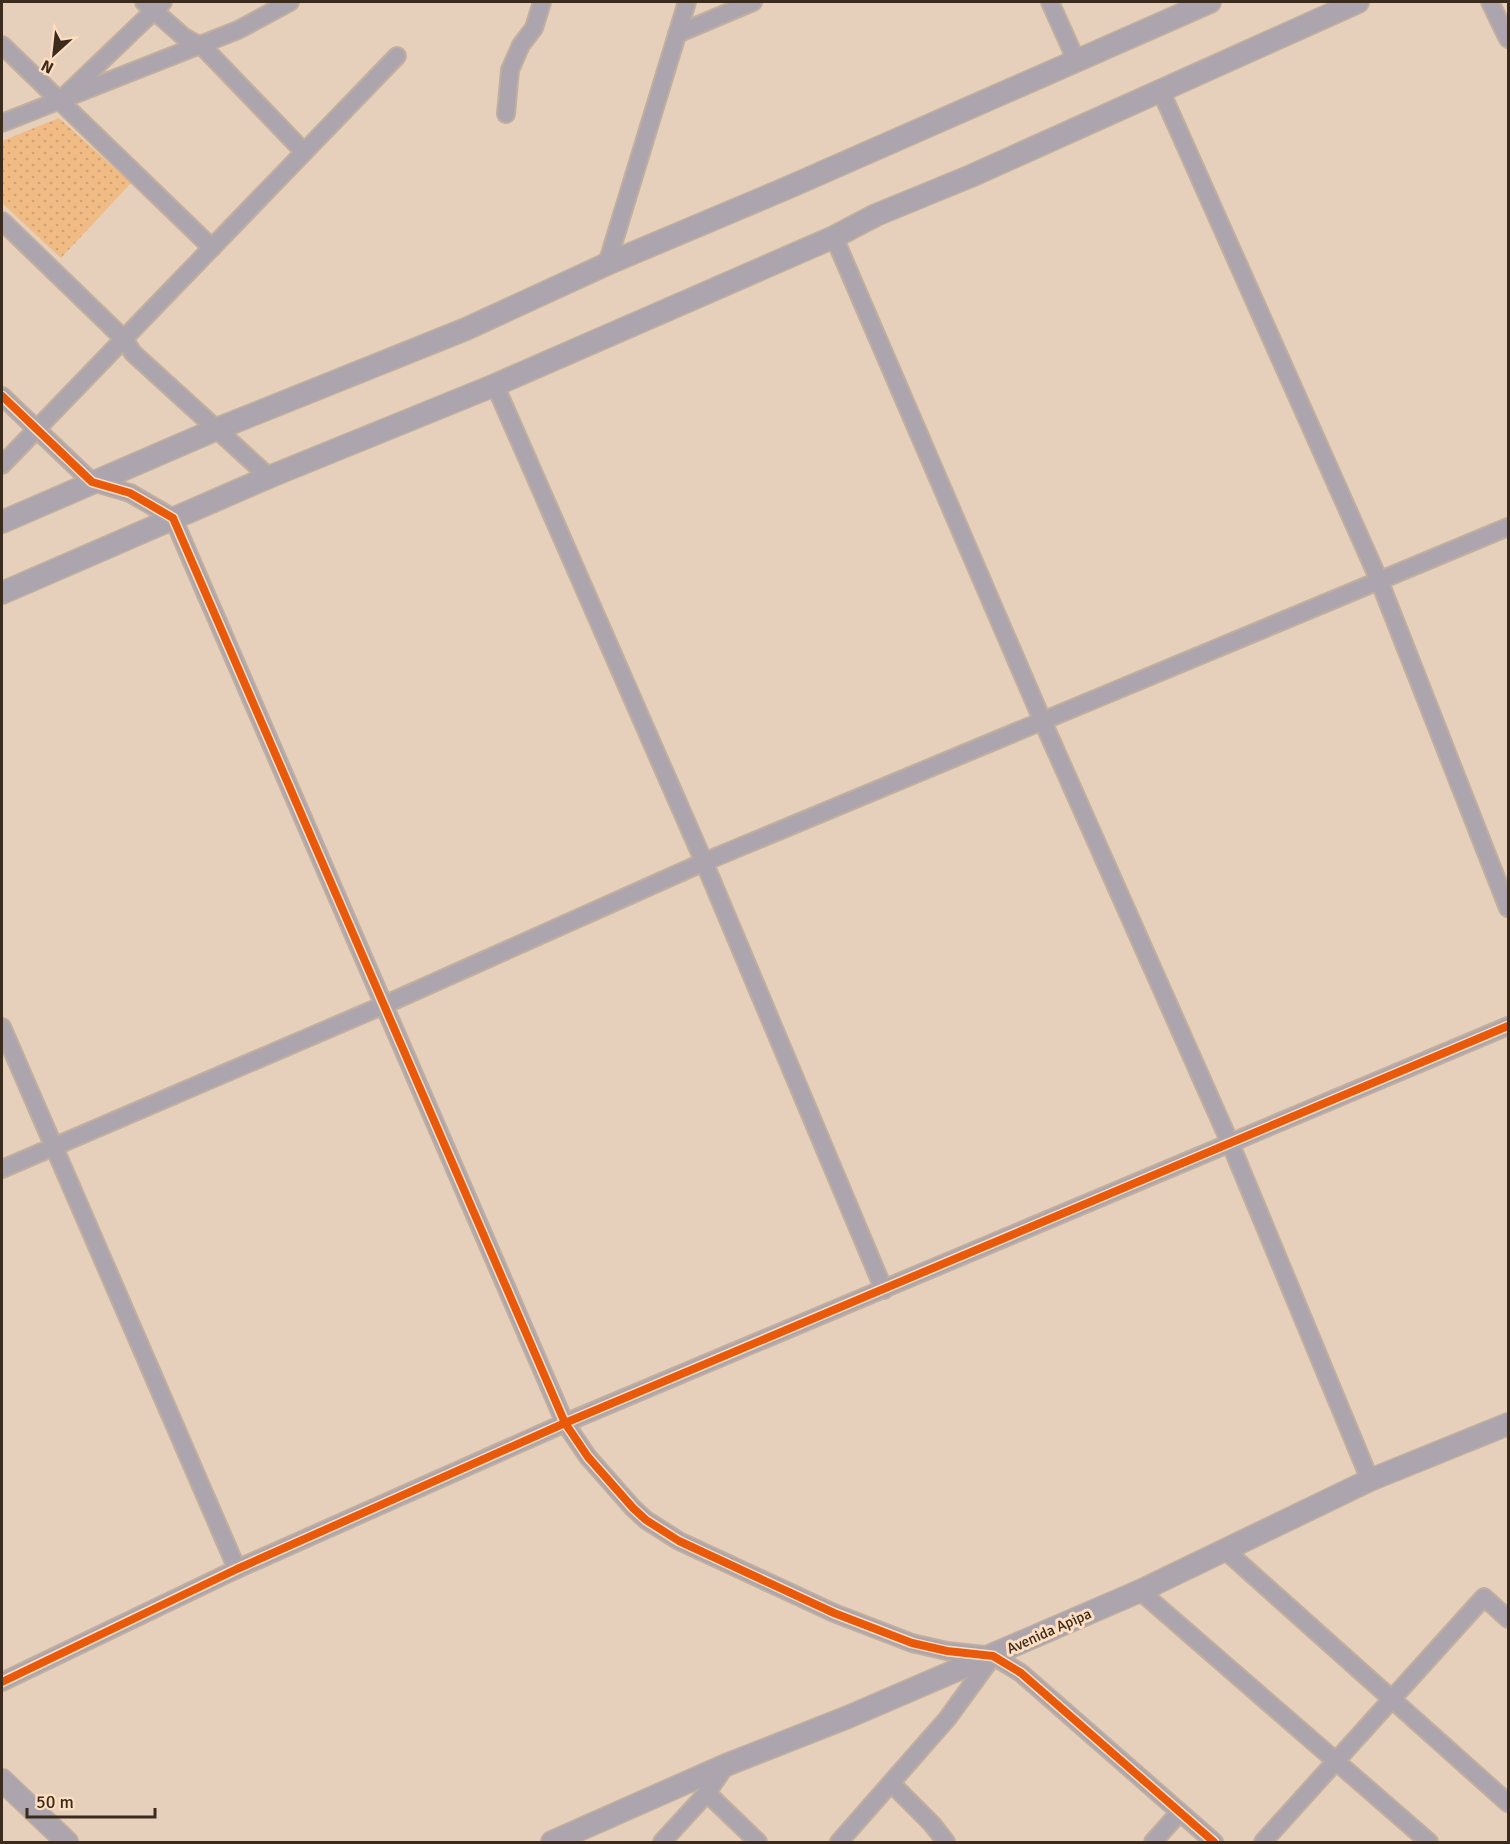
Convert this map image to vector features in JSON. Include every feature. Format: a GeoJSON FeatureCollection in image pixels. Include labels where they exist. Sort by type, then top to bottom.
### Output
{"type":"FeatureCollection","features":[{"type":"Feature","properties":{"kind":"street"},"geometry":{"type":"LineString","coordinates":[[2,123],[238,30],[290,2]]}},
{"type":"Feature","properties":{"kind":"street"},"geometry":{"type":"LineString","coordinates":[[506,114],[510,70],[521,45],[534,28],[542,2]]}},
{"type":"Feature","properties":{"kind":"street"},"geometry":{"type":"LineString","coordinates":[[607,264],[687,2]]}},
{"type":"Feature","properties":{"kind":"street"},"geometry":{"type":"LineString","coordinates":[[677,34],[753,2]]}},
{"type":"Feature","properties":{"kind":"street"},"geometry":{"type":"LineString","coordinates":[[1050,2],[1076,60]]}},
{"type":"Feature","properties":{"kind":"street"},"geometry":{"type":"LineString","coordinates":[[2,522],[217,429],[466,329],[607,264],[787,188],[1210,2]]}},
{"type":"Feature","properties":{"kind":"street"},"geometry":{"type":"LineString","coordinates":[[2,593],[269,477],[495,385],[834,237],[876,215],[971,176],[1160,89],[1358,2]]}},
{"type":"Feature","properties":{"kind":"street"},"geometry":{"type":"LineString","coordinates":[[1490,2],[1509,39]]}},
{"type":"Feature","properties":{"kind":"street"},"geometry":{"type":"LineString","coordinates":[[59,101],[154,5],[197,45],[205,49],[304,152]]}},
{"type":"Feature","properties":{"kind":"street"},"geometry":{"type":"LineString","coordinates":[[2,45],[212,248]]}},
{"type":"Feature","properties":{"kind":"street"},"geometry":{"type":"LineString","coordinates":[[2,465],[397,56]]}},
{"type":"Feature","properties":{"kind":"street"},"geometry":{"type":"LineString","coordinates":[[1160,89],[1379,580],[1509,908]]}},
{"type":"Feature","properties":{"kind":"street"},"geometry":{"type":"LineString","coordinates":[[2,221],[124,339],[133,352],[269,477]]}},
{"type":"Feature","properties":{"kind":"street"},"geometry":{"type":"LineString","coordinates":[[834,237],[1043,722],[1231,1145],[1370,1480]]}},
{"type":"Feature","properties":{"kind":"street"},"geometry":{"type":"LineString","coordinates":[[495,385],[704,862],[884,1290]]}},
{"type":"Feature","properties":{"kind":"street"},"geometry":{"type":"LineString","coordinates":[[2,396],[36,432],[92,482],[130,493],[172,518],[565,1423],[588,1457],[633,1508],[646,1520],[679,1541],[834,1613],[912,1643],[947,1651],[993,1656],[1041,1689],[1214,1842]]}},
{"type":"Feature","properties":{"kind":"street"},"geometry":{"type":"LineString","coordinates":[[2,1169],[384,1005],[704,862],[1509,527]]}},
{"type":"Feature","properties":{"kind":"street"},"geometry":{"type":"LineString","coordinates":[[2,1682],[237,1569],[565,1423],[1231,1145],[1509,1026]]}},
{"type":"Feature","properties":{"kind":"street"},"geometry":{"type":"LineString","coordinates":[[2,1027],[237,1569]]}},
{"type":"Feature","properties":{"kind":"street","name":"Avenida Apipa"},"geometry":{"type":"LineString","coordinates":[[552,1842],[726,1765],[993,1656],[1140,1591],[1370,1480],[1509,1424]]}},
{"type":"Feature","properties":{"kind":"street"},"geometry":{"type":"LineString","coordinates":[[1225,1550],[1509,1803]]}},
{"type":"Feature","properties":{"kind":"street"},"geometry":{"type":"LineString","coordinates":[[1140,1591],[1335,1763],[1429,1842]]}},
{"type":"Feature","properties":{"kind":"street"},"geometry":{"type":"LineString","coordinates":[[1263,1842],[1484,1596],[1508,1617]]}},
{"type":"Feature","properties":{"kind":"street"},"geometry":{"type":"LineString","coordinates":[[839,1842],[947,1719],[993,1656]]}},
{"type":"Feature","properties":{"kind":"street"},"geometry":{"type":"LineString","coordinates":[[662,1842],[706,1793],[726,1765]]}},
{"type":"Feature","properties":{"kind":"street"},"geometry":{"type":"LineString","coordinates":[[2,1780],[67,1842]]}},
{"type":"Feature","properties":{"kind":"street"},"geometry":{"type":"LineString","coordinates":[[892,1784],[932,1824],[946,1842]]}},
{"type":"Feature","properties":{"kind":"street"},"geometry":{"type":"LineString","coordinates":[[706,1793],[758,1842]]}},
{"type":"Feature","properties":{"kind":"street"},"geometry":{"type":"LineString","coordinates":[[1153,1842],[1179,1812]]}},
{"type":"Feature","properties":{"kind":"shaded area"},"geometry":{"type":"Polygon","coordinates":[[[59,118],[131,183],[61,258],[2,203],[2,141],[59,118]]]}},
{"type":"Feature","properties":{"kind":"cycle path"},"geometry":{"type":"LineString","coordinates":[[2,396],[92,482],[130,493],[173,518],[565,1423],[588,1457],[633,1508],[646,1520],[679,1541],[834,1613],[912,1643],[947,1651],[993,1656],[1021,1673],[1214,1842]]}},
{"type":"Feature","properties":{"kind":"cycle path"},"geometry":{"type":"LineString","coordinates":[[2,1682],[237,1569],[565,1423],[1508,1026]]}}]}
